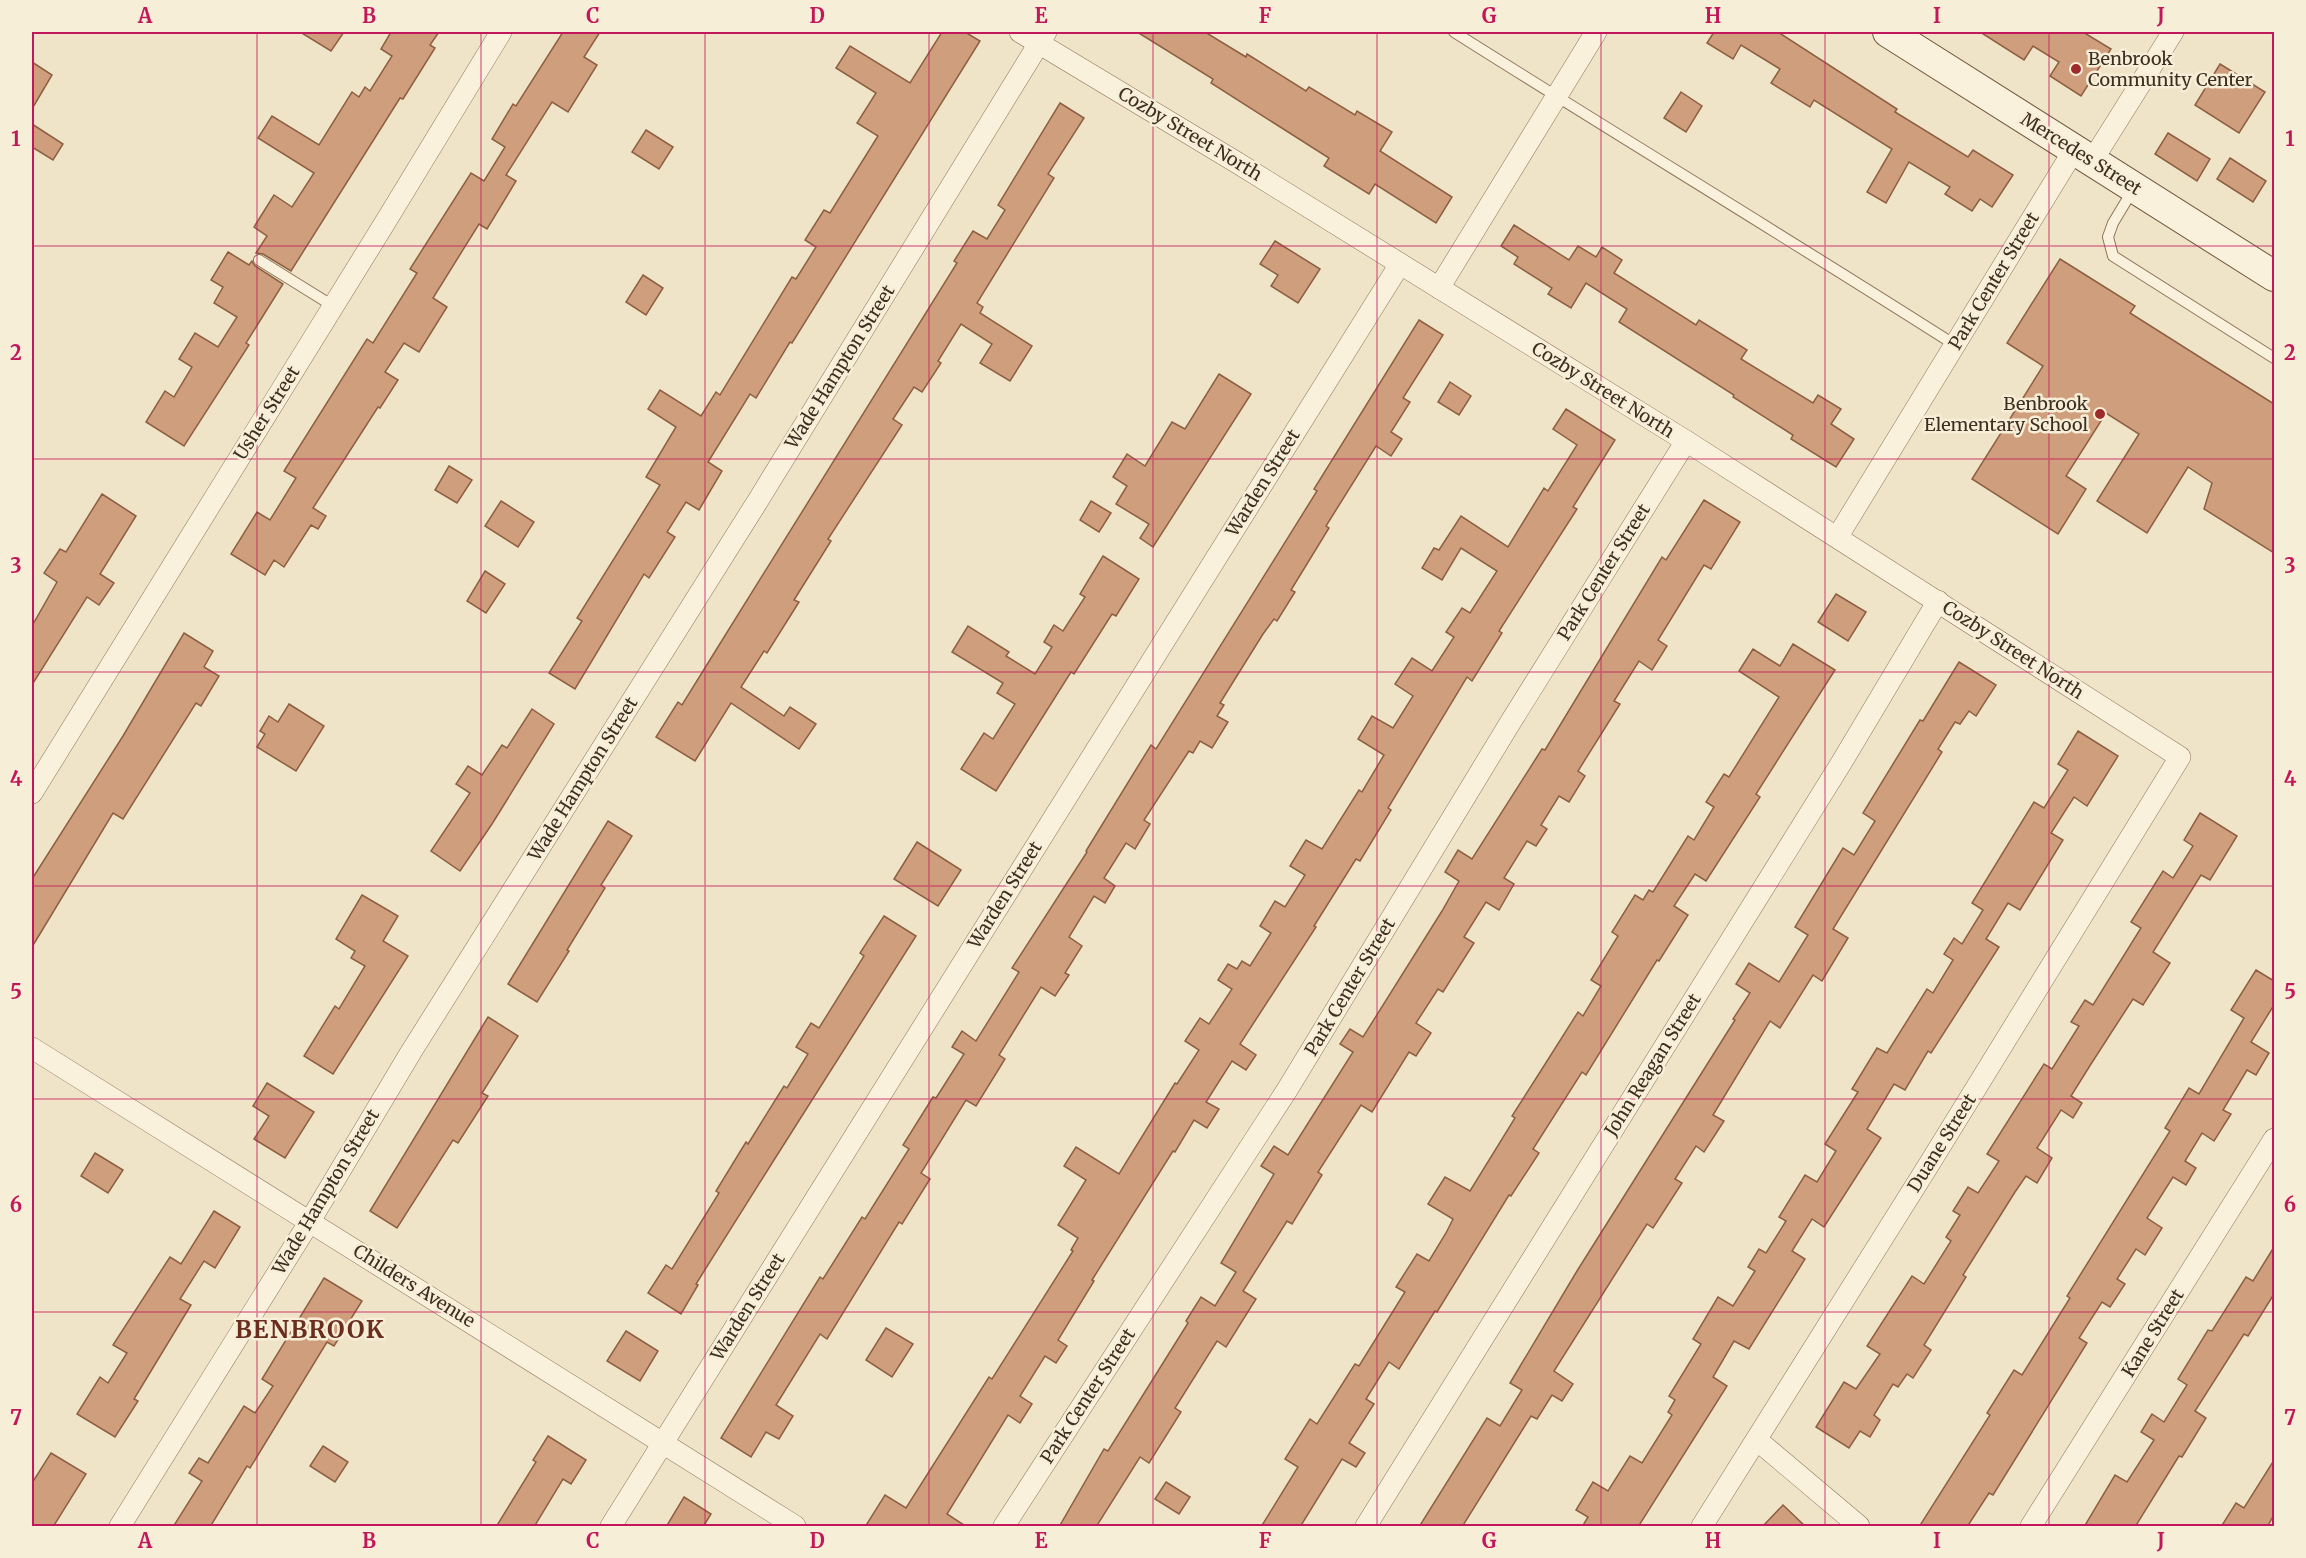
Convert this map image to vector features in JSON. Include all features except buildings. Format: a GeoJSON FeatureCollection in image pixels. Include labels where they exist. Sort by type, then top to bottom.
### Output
{"type":"FeatureCollection","features":[{"type":"Feature","properties":{"kind":"street","name":"Usher Street"},"geometry":{"type":"LineString","coordinates":[[32,793],[501,32]]}},
{"type":"Feature","properties":{"kind":"street","name":"Cozby Street North"},"geometry":{"type":"LineString","coordinates":[[1020,32],[1043,37],[1227,156],[1838,536],[2180,757]]}},
{"type":"Feature","properties":{"kind":"street"},"geometry":{"type":"LineString","coordinates":[[1439,288],[1596,32]]}},
{"type":"Feature","properties":{"kind":"street","name":"Mercedes Street"},"geometry":{"type":"LineString","coordinates":[[1888,32],[2274,276]]}},
{"type":"Feature","properties":{"kind":"street","name":"Park Center Street"},"geometry":{"type":"LineString","coordinates":[[1838,536],[1955,345],[2083,155],[2173,32]]}},
{"type":"Feature","properties":{"kind":"street","name":"Wade Hampton Street"},"geometry":{"type":"LineString","coordinates":[[120,1527],[310,1221],[411,1052],[759,499],[1043,37]]}},
{"type":"Feature","properties":{"kind":"street","name":"Warden Street"},"geometry":{"type":"LineString","coordinates":[[611,1527],[1400,264]]}},
{"type":"Feature","properties":{"kind":"street","name":"Park Center Street"},"geometry":{"type":"LineString","coordinates":[[1004,1527],[1287,1090],[1510,723],[1686,441]]}},
{"type":"Feature","properties":{"kind":"street","name":"John Reagan Street"},"geometry":{"type":"LineString","coordinates":[[1366,1527],[1833,775],[1938,601]]}},
{"type":"Feature","properties":{"kind":"street","name":"Duane Street"},"geometry":{"type":"LineString","coordinates":[[1702,1527],[2180,757]]}},
{"type":"Feature","properties":{"kind":"street","name":"Childers Avenue"},"geometry":{"type":"LineString","coordinates":[[32,1048],[663,1442],[795,1527]]}},
{"type":"Feature","properties":{"kind":"street","name":"Kane Street"},"geometry":{"type":"LineString","coordinates":[[2031,1527],[2274,1139]]}},
{"type":"Feature","properties":{"kind":"street"},"geometry":{"type":"LineString","coordinates":[[1757,1440],[1859,1527]]}},
{"type":"Feature","properties":{"kind":"lane"},"geometry":{"type":"LineString","coordinates":[[1454,32],[1732,203],[1955,345]]}},
{"type":"Feature","properties":{"kind":"lane"},"geometry":{"type":"LineString","coordinates":[[2134,188],[2113,223],[2108,237],[2113,256],[2274,358]]}},
{"type":"Feature","properties":{"kind":"lane"},"geometry":{"type":"LineString","coordinates":[[259,260],[333,306]]}},
{"type":"Feature","properties":{"kind":"place","name":"Benbrook Community Center"},"geometry":{"type":"Point","coordinates":[2076,69]}},
{"type":"Feature","properties":{"kind":"place","name":"Benbrook Elementary School"},"geometry":{"type":"Point","coordinates":[2100,414]}},
{"type":"Feature","properties":{"kind":"district","name":"BENBROOK"},"geometry":{"type":"Point","coordinates":[310,1330]}}]}
